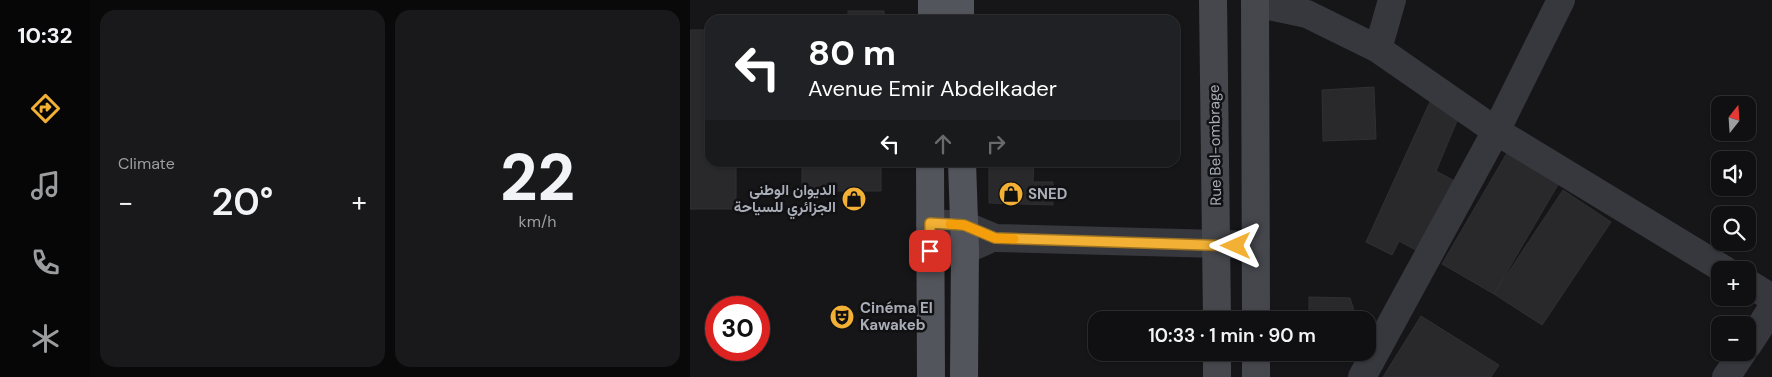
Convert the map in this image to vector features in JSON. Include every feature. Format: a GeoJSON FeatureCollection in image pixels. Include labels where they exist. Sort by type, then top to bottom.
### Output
{"type":"FeatureCollection","features":[{"type":"Feature","properties":{"kind":"main road"},"geometry":{"type":"LineString","coordinates":[[932,0],[932,15]]}},
{"type":"Feature","properties":{"kind":"main road"},"geometry":{"type":"LineString","coordinates":[[960,0],[960,15]]}},
{"type":"Feature","properties":{"kind":"main road"},"geometry":{"type":"LineString","coordinates":[[930,167],[931,377]]}},
{"type":"Feature","properties":{"kind":"main road"},"geometry":{"type":"LineString","coordinates":[[962,167],[964,377]]}},
{"type":"Feature","properties":{"kind":"street","name":"Rue Bel-ombrage"},"geometry":{"type":"LineString","coordinates":[[1213,0],[1217,311]]}},
{"type":"Feature","properties":{"kind":"street"},"geometry":{"type":"LineString","coordinates":[[1378,49],[1392,0]]}},
{"type":"Feature","properties":{"kind":"street"},"geometry":{"type":"LineString","coordinates":[[1362,377],[1496,132],[1561,0]]}},
{"type":"Feature","properties":{"kind":"street"},"geometry":{"type":"LineString","coordinates":[[1256,311],[1255,1],[1307,14],[1378,49],[1496,132],[1711,262]]}},
{"type":"Feature","properties":{"kind":"street"},"geometry":{"type":"LineString","coordinates":[[930,223],[964,238]]}},
{"type":"Feature","properties":{"kind":"street"},"geometry":{"type":"LineString","coordinates":[[930,251],[964,238],[1216,246],[1256,245]]}},
{"type":"Feature","properties":{"kind":"street"},"geometry":{"type":"LineString","coordinates":[[1756,289],[1772,298]]}},
{"type":"Feature","properties":{"kind":"street"},"geometry":{"type":"LineString","coordinates":[[1756,333],[1772,308]]}},
{"type":"Feature","properties":{"kind":"street"},"geometry":{"type":"LineString","coordinates":[[1217,361],[1217,377]]}},
{"type":"Feature","properties":{"kind":"street"},"geometry":{"type":"LineString","coordinates":[[1256,361],[1256,377]]}},
{"type":"Feature","properties":{"kind":"street"},"geometry":{"type":"LineString","coordinates":[[1726,377],[1736,361]]}},
{"type":"Feature","properties":{"kind":"building"},"geometry":{"type":"Polygon","coordinates":[[[848,11],[884,11],[884,15],[848,15],[848,11]]]}},
{"type":"Feature","properties":{"kind":"building"},"geometry":{"type":"Polygon","coordinates":[[[690,30],[705,30],[705,167],[736,167],[736,209],[690,209],[690,30]]]}},
{"type":"Feature","properties":{"kind":"building"},"geometry":{"type":"Polygon","coordinates":[[[1374,87],[1376,139],[1323,141],[1322,90],[1374,87]]]}},
{"type":"Feature","properties":{"kind":"building"},"geometry":{"type":"Polygon","coordinates":[[[1434,93],[1462,109],[1436,171],[1462,185],[1427,256],[1399,241],[1392,255],[1366,242],[1434,93]]]}},
{"type":"Feature","properties":{"kind":"building"},"geometry":{"type":"Polygon","coordinates":[[[1507,153],[1559,183],[1494,294],[1442,264],[1507,153]]]}},
{"type":"Feature","properties":{"kind":"building"},"geometry":{"type":"Polygon","coordinates":[[[802,167],[881,167],[881,191],[802,191],[802,167]]]}},
{"type":"Feature","properties":{"kind":"building"},"geometry":{"type":"Polygon","coordinates":[[[989,167],[1034,167],[1033,182],[1053,182],[1053,205],[989,203],[989,167]]]}},
{"type":"Feature","properties":{"kind":"building"},"geometry":{"type":"Polygon","coordinates":[[[1563,190],[1611,222],[1542,325],[1494,294],[1563,190]]]}},
{"type":"Feature","properties":{"kind":"building"},"geometry":{"type":"Polygon","coordinates":[[[1309,297],[1350,298],[1354,311],[1309,311],[1309,297]]]}},
{"type":"Feature","properties":{"kind":"building"},"geometry":{"type":"Polygon","coordinates":[[[1421,316],[1499,365],[1491,377],[1383,377],[1421,316]]]}},
{"type":"Feature","properties":{"kind":"slow traffic"},"geometry":{"type":"LineString","coordinates":[[950,224],[964,225],[995,238],[1014,239]]}},
{"type":"Feature","properties":{"kind":"place","name":"SNED"},"geometry":{"type":"Point","coordinates":[1011,194]}},
{"type":"Feature","properties":{"kind":"place","name":"الديوان الوطني الجزائري للسياحة"},"geometry":{"type":"Point","coordinates":[854,199]}},
{"type":"Feature","properties":{"kind":"place","name":"Cinéma El Kawakeb"},"geometry":{"type":"Point","coordinates":[842,317]}},
{"type":"Feature","properties":{"kind":"route"},"geometry":{"type":"LineString","coordinates":[[930,251],[930,223],[964,225],[995,238],[1236,246]]}}]}
